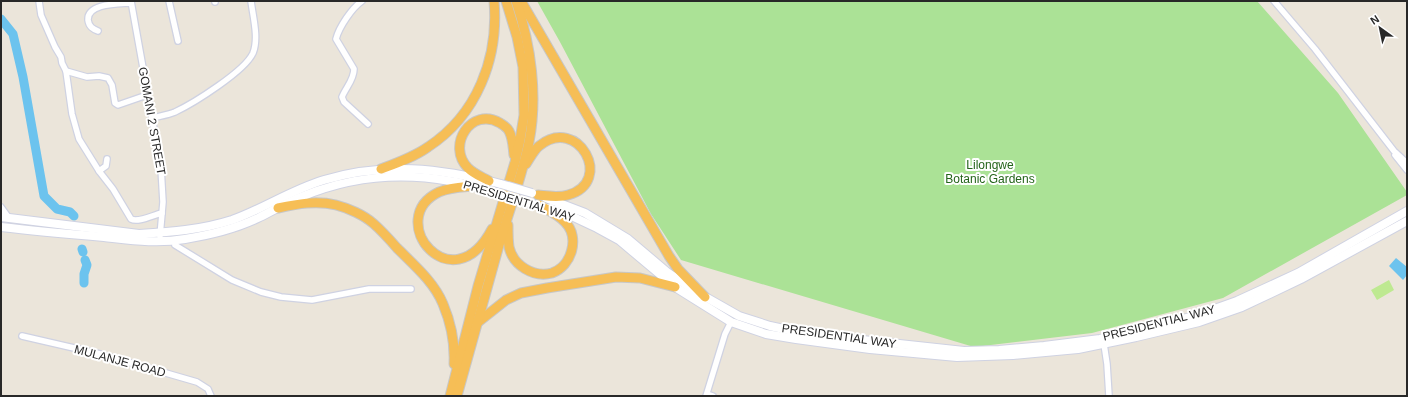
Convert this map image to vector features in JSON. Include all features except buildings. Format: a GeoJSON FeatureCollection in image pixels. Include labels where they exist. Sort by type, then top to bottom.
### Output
{"type":"FeatureCollection","features":[{"type":"Feature","properties":{"kind":"highway"},"geometry":{"type":"LineString","coordinates":[[381,169],[407,159],[428,147],[448,132],[463,115],[478,92],[488,67],[496,20],[494,1]]}},
{"type":"Feature","properties":{"kind":"highway"},"geometry":{"type":"LineString","coordinates":[[450,396],[503,217],[524,115],[523,74],[517,37],[506,1]]}},
{"type":"Feature","properties":{"kind":"highway"},"geometry":{"type":"LineString","coordinates":[[472,186],[452,187],[440,191],[425,203],[420,211],[418,230],[424,244],[439,256],[457,260],[476,251],[503,217],[523,168],[532,116],[531,67],[526,36],[516,1]]}},
{"type":"Feature","properties":{"kind":"highway"},"geometry":{"type":"LineString","coordinates":[[521,1],[669,256],[678,269],[706,297]]}},
{"type":"Feature","properties":{"kind":"highway"},"geometry":{"type":"LineString","coordinates":[[489,181],[474,173],[464,162],[459,147],[460,140],[468,126],[476,121],[491,119],[504,126],[508,130],[512,140],[515,162]]}},
{"type":"Feature","properties":{"kind":"highway"},"geometry":{"type":"LineString","coordinates":[[523,168],[538,147],[547,141],[556,138],[573,140],[586,152],[590,170],[583,187],[568,195],[555,197],[535,194]]}},
{"type":"Feature","properties":{"kind":"highway"},"geometry":{"type":"LineString","coordinates":[[278,208],[299,203],[325,203],[356,212],[373,223],[427,279],[443,304],[450,325],[455,353],[454,380]]}},
{"type":"Feature","properties":{"kind":"highway"},"geometry":{"type":"LineString","coordinates":[[503,217],[509,247],[516,262],[527,270],[535,273],[552,273],[558,270],[568,260],[572,249],[572,237],[565,222],[552,212],[539,205]]}},
{"type":"Feature","properties":{"kind":"highway"},"geometry":{"type":"LineString","coordinates":[[477,323],[506,300],[521,293],[547,288],[616,277],[640,278],[675,287]]}},
{"type":"Feature","properties":{"kind":"highway"},"geometry":{"type":"LineString","coordinates":[[457,396],[477,323],[482,288]]}},
{"type":"Feature","properties":{"kind":"main road","name":"PRESIDENTIAL WAY"},"geometry":{"type":"LineString","coordinates":[[5,217],[139,234],[196,230],[232,220],[302,187],[350,173],[381,169],[427,170],[450,173],[489,181],[535,194],[585,213],[628,239],[667,272],[739,316],[770,326],[807,334],[964,351],[999,350],[1100,339],[1216,310],[1298,273],[1407,211]]}},
{"type":"Feature","properties":{"kind":"main road","name":"PRESIDENTIAL WAY"},"geometry":{"type":"LineString","coordinates":[[256,219],[300,197],[354,180],[386,177],[427,178],[450,181],[565,213],[597,228],[619,240],[675,287],[731,322],[766,334],[796,339],[877,350],[958,357],[988,357],[1078,349],[1184,326],[1242,306],[1328,265],[1407,221]]}},
{"type":"Feature","properties":{"kind":"main road"},"geometry":{"type":"LineString","coordinates":[[1,227],[160,242],[184,240],[216,233],[256,219]]}},
{"type":"Feature","properties":{"kind":"main road"},"geometry":{"type":"LineString","coordinates":[[52,233],[144,247],[175,245],[222,235],[256,219]]}},
{"type":"Feature","properties":{"kind":"main road"},"geometry":{"type":"LineString","coordinates":[[1398,226],[1407,225]]}},
{"type":"Feature","properties":{"kind":"street"},"geometry":{"type":"LineString","coordinates":[[39,1],[41,15],[66,71],[72,114],[79,139],[99,171],[113,188],[127,214],[133,220],[139,221],[151,215],[162,213]]}},
{"type":"Feature","properties":{"kind":"street"},"geometry":{"type":"LineString","coordinates":[[169,1],[178,41]]}},
{"type":"Feature","properties":{"kind":"street"},"geometry":{"type":"LineString","coordinates":[[152,118],[175,112],[190,103],[229,78],[250,59],[255,42],[251,1]]}},
{"type":"Feature","properties":{"kind":"street"},"geometry":{"type":"LineString","coordinates":[[362,1],[352,11],[337,33],[336,39],[354,69],[352,81],[342,97],[344,102],[368,124]]}},
{"type":"Feature","properties":{"kind":"street"},"geometry":{"type":"LineString","coordinates":[[1274,1],[1315,49],[1407,170]]}},
{"type":"Feature","properties":{"kind":"street"},"geometry":{"type":"LineString","coordinates":[[98,31],[92,28],[89,24],[88,17],[90,12],[98,7],[131,2]]}},
{"type":"Feature","properties":{"kind":"street","name":"GOMANI 2 STREET"},"geometry":{"type":"LineString","coordinates":[[131,2],[161,168],[163,202],[160,242]]}},
{"type":"Feature","properties":{"kind":"street"},"geometry":{"type":"LineString","coordinates":[[66,71],[87,77],[99,76],[108,78],[112,85],[115,103],[118,105],[147,95]]}},
{"type":"Feature","properties":{"kind":"street"},"geometry":{"type":"LineString","coordinates":[[1394,151],[1407,163]]}},
{"type":"Feature","properties":{"kind":"street"},"geometry":{"type":"LineString","coordinates":[[99,171],[106,166],[107,159]]}},
{"type":"Feature","properties":{"kind":"street"},"geometry":{"type":"LineString","coordinates":[[1,206],[5,217]]}},
{"type":"Feature","properties":{"kind":"street"},"geometry":{"type":"LineString","coordinates":[[175,245],[232,280],[261,292],[281,298],[312,300],[369,289],[411,289]]}},
{"type":"Feature","properties":{"kind":"street"},"geometry":{"type":"LineString","coordinates":[[713,396],[706,395],[725,334],[731,322]]}},
{"type":"Feature","properties":{"kind":"street","name":"MULANJE ROAD"},"geometry":{"type":"LineString","coordinates":[[22,336],[100,354],[198,382],[208,389],[211,396]]}},
{"type":"Feature","properties":{"kind":"street"},"geometry":{"type":"LineString","coordinates":[[1104,344],[1109,396]]}},
{"type":"Feature","properties":{"kind":"green space","name":"Lilongwe Botanic Gardens"},"geometry":{"type":"Polygon","coordinates":[[[537,1],[1257,1],[1338,93],[1407,192],[1407,195],[1223,298],[1092,333],[974,347],[681,260],[651,214],[537,1]]]}},
{"type":"Feature","properties":{"kind":"green space"},"geometry":{"type":"Polygon","coordinates":[[[1389,280],[1394,290],[1377,300],[1371,290],[1389,280]]]}},
{"type":"Feature","properties":{"kind":"water"},"geometry":{"type":"Polygon","coordinates":[[[1396,258],[1407,267],[1407,275],[1403,280],[1389,266],[1396,258]]]}},
{"type":"Feature","properties":{"kind":"waterway"},"geometry":{"type":"LineString","coordinates":[[1,19],[13,34],[23,77],[44,196],[57,209],[70,212],[74,216]]}},
{"type":"Feature","properties":{"kind":"waterway"},"geometry":{"type":"LineString","coordinates":[[84,283],[84,274],[87,265],[85,260]]}}]}
